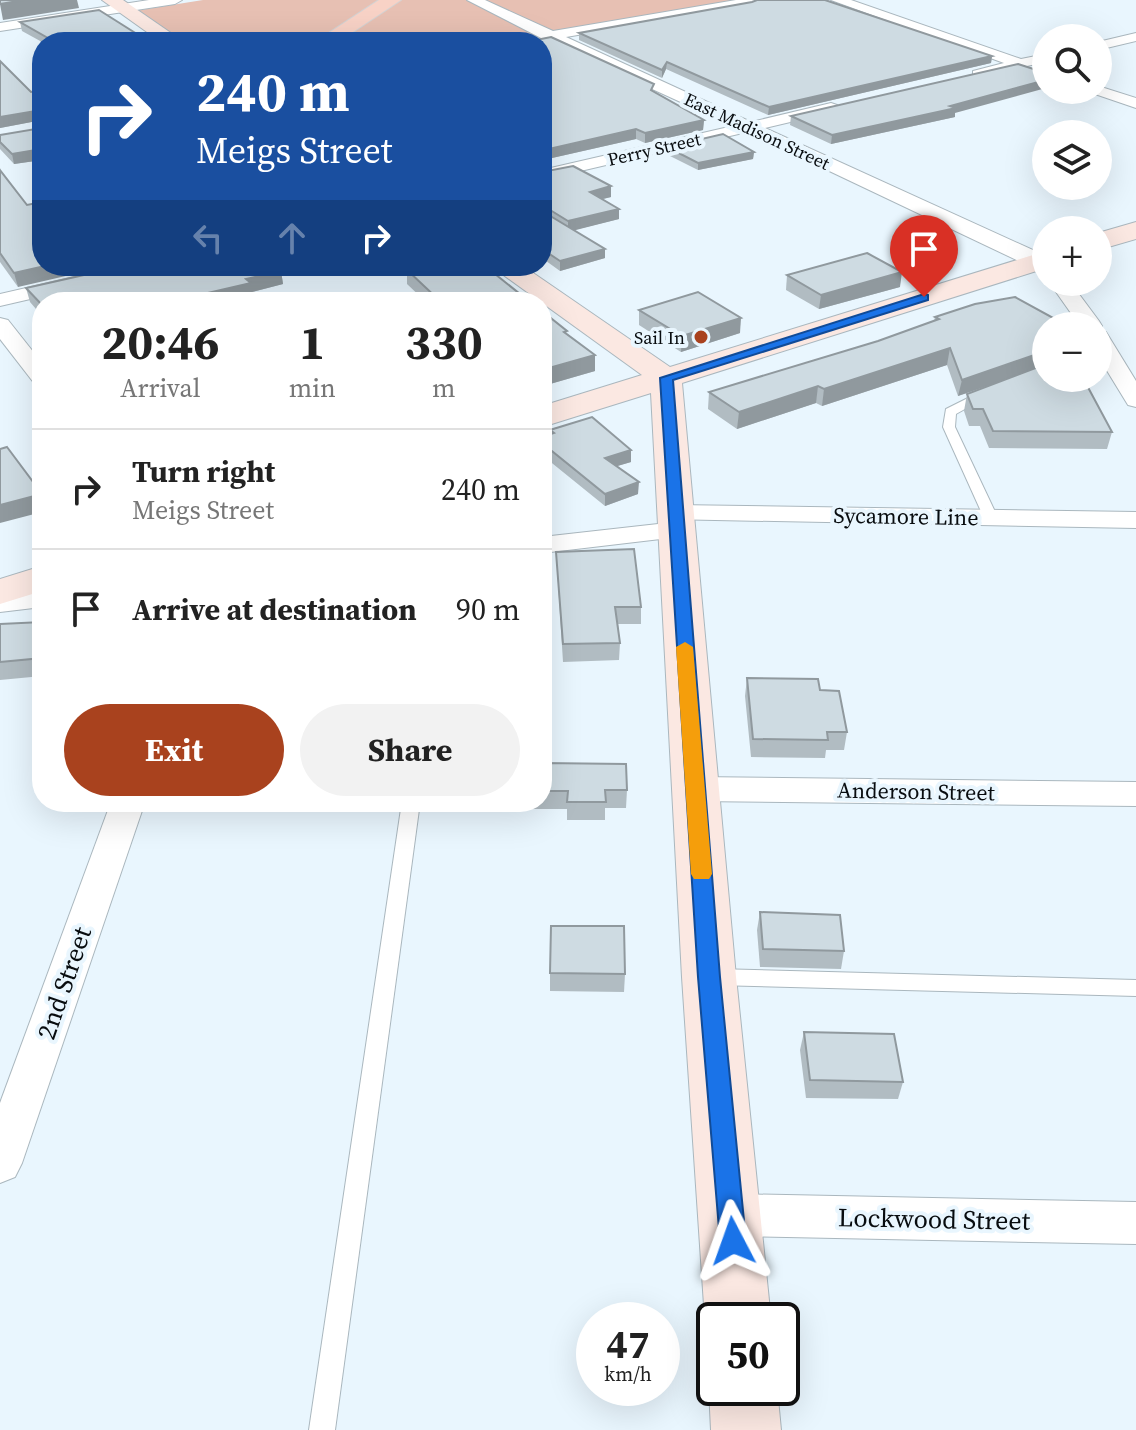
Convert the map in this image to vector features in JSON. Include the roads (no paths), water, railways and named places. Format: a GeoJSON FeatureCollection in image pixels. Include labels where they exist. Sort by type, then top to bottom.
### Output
{"type":"FeatureCollection","features":[{"type":"Feature","properties":{"kind":"main road"},"geometry":{"type":"LineString","coordinates":[[341,32],[392,0]]}},
{"type":"Feature","properties":{"kind":"main road"},"geometry":{"type":"LineString","coordinates":[[117,4],[159,32]]}},
{"type":"Feature","properties":{"kind":"main road"},"geometry":{"type":"LineString","coordinates":[[1112,238],[1136,230]]}},
{"type":"Feature","properties":{"kind":"main road"},"geometry":{"type":"LineString","coordinates":[[552,414],[1032,272]]}},
{"type":"Feature","properties":{"kind":"main road"},"geometry":{"type":"LineString","coordinates":[[519,276],[542,292]]}},
{"type":"Feature","properties":{"kind":"main road"},"geometry":{"type":"LineString","coordinates":[[552,299],[666,378]]}},
{"type":"Feature","properties":{"kind":"main road"},"geometry":{"type":"LineString","coordinates":[[666,378],[709,977],[737,1302]]}},
{"type":"Feature","properties":{"kind":"main road"},"geometry":{"type":"LineString","coordinates":[[0,592],[32,581]]}},
{"type":"Feature","properties":{"kind":"main road"},"geometry":{"type":"LineString","coordinates":[[744,1406],[746,1430]]}},
{"type":"Feature","properties":{"kind":"street"},"geometry":{"type":"LineString","coordinates":[[0,27],[117,4],[175,0]]}},
{"type":"Feature","properties":{"kind":"street","name":"East Madison Street"},"geometry":{"type":"LineString","coordinates":[[474,0],[546,32]]}},
{"type":"Feature","properties":{"kind":"street"},"geometry":{"type":"LineString","coordinates":[[553,35],[759,0]]}},
{"type":"Feature","properties":{"kind":"street"},"geometry":{"type":"LineString","coordinates":[[838,0],[1032,68]]}},
{"type":"Feature","properties":{"kind":"street","name":"East Madison Street"},"geometry":{"type":"LineString","coordinates":[[553,35],[1032,260]]}},
{"type":"Feature","properties":{"kind":"street"},"geometry":{"type":"LineString","coordinates":[[1112,43],[1136,37]]}},
{"type":"Feature","properties":{"kind":"street"},"geometry":{"type":"LineString","coordinates":[[960,78],[1032,61]]}},
{"type":"Feature","properties":{"kind":"street"},"geometry":{"type":"LineString","coordinates":[[1112,95],[1136,103]]}},
{"type":"Feature","properties":{"kind":"street","name":"Perry Street"},"geometry":{"type":"LineString","coordinates":[[552,173],[854,102]]}},
{"type":"Feature","properties":{"kind":"street"},"geometry":{"type":"LineString","coordinates":[[35,292],[105,276]]}},
{"type":"Feature","properties":{"kind":"street"},"geometry":{"type":"LineString","coordinates":[[0,300],[32,293]]}},
{"type":"Feature","properties":{"kind":"street"},"geometry":{"type":"LineString","coordinates":[[0,325],[32,365]]}},
{"type":"Feature","properties":{"kind":"street"},"geometry":{"type":"LineString","coordinates":[[1112,364],[1136,400]]}},
{"type":"Feature","properties":{"kind":"street","name":"Sycamore Line"},"geometry":{"type":"LineString","coordinates":[[552,543],[676,522],[991,518],[1136,520]]}},
{"type":"Feature","properties":{"kind":"street"},"geometry":{"type":"LineString","coordinates":[[0,603],[32,599]]}},
{"type":"Feature","properties":{"kind":"street","name":"Anderson Street"},"geometry":{"type":"LineString","coordinates":[[695,789],[1136,794]]}},
{"type":"Feature","properties":{"kind":"street","name":"2nd Street"},"geometry":{"type":"LineString","coordinates":[[0,1163],[124,812]]}},
{"type":"Feature","properties":{"kind":"street","name":"Lockwood Street"},"geometry":{"type":"LineString","coordinates":[[731,1215],[1136,1223]]}},
{"type":"Feature","properties":{"kind":"lane"},"geometry":{"type":"LineString","coordinates":[[991,518],[949,427],[950,412],[965,401],[992,392]]}},
{"type":"Feature","properties":{"kind":"lane"},"geometry":{"type":"LineString","coordinates":[[322,1430],[410,812]]}},
{"type":"Feature","properties":{"kind":"lane"},"geometry":{"type":"LineString","coordinates":[[709,977],[1136,988]]}},
{"type":"Feature","properties":{"kind":"place","name":"Sail In"},"geometry":{"type":"Point","coordinates":[701,337]}}]}
